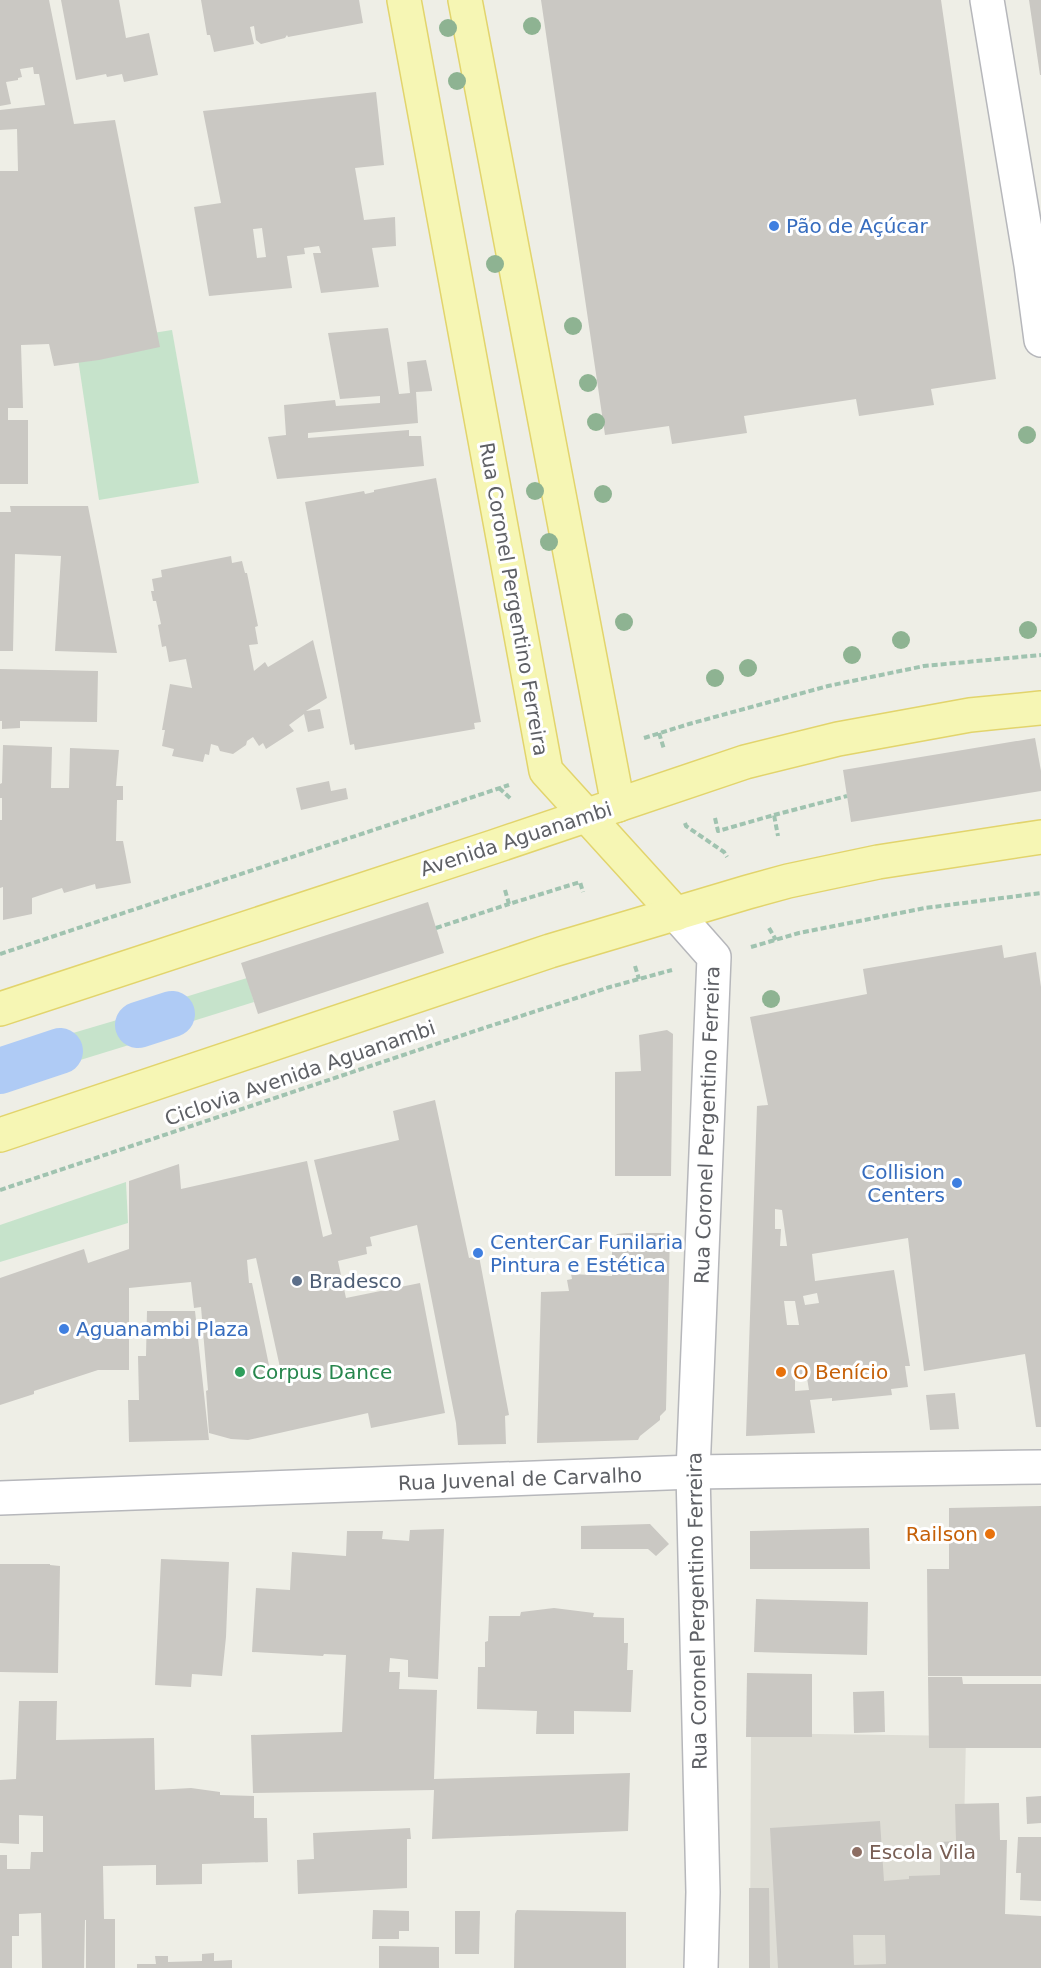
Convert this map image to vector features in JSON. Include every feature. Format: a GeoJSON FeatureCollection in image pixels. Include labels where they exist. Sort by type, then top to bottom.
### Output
{"type":"FeatureCollection","features":[{"type":"Feature","properties":{"kind":"main road","name":"Rua Coronel Pergentino Ferreira"},"geometry":{"type":"LineString","coordinates":[[404,0],[546,771],[676,914]]}},
{"type":"Feature","properties":{"kind":"main road"},"geometry":{"type":"LineString","coordinates":[[465,0],[618,805]]}},
{"type":"Feature","properties":{"kind":"main road","name":"Avenida Aguanambi"},"geometry":{"type":"LineString","coordinates":[[0,1009],[543,831],[745,762],[838,739],[970,715],[1041,708]]}},
{"type":"Feature","properties":{"kind":"main road"},"geometry":{"type":"LineString","coordinates":[[0,1135],[550,951],[748,892],[878,861],[1041,837]]}},
{"type":"Feature","properties":{"kind":"street"},"geometry":{"type":"LineString","coordinates":[[987,0],[1036,265],[1041,340]]}},
{"type":"Feature","properties":{"kind":"street","name":"Rua Coronel Pergentino Ferreira"},"geometry":{"type":"LineString","coordinates":[[676,914],[714,957],[693,1472],[703,1892],[701,1968]]}},
{"type":"Feature","properties":{"kind":"street","name":"Rua Juvenal de Carvalho"},"geometry":{"type":"LineString","coordinates":[[0,1498],[693,1472],[1041,1467]]}},
{"type":"Feature","properties":{"kind":"path"},"geometry":{"type":"LineString","coordinates":[[689,724],[828,686],[924,666],[1041,655]]}},
{"type":"Feature","properties":{"kind":"path"},"geometry":{"type":"LineString","coordinates":[[659,733],[686,826],[724,852],[776,940]]}},
{"type":"Feature","properties":{"kind":"path"},"geometry":{"type":"LineString","coordinates":[[500,788],[543,831]]}},
{"type":"Feature","properties":{"kind":"path"},"geometry":{"type":"LineString","coordinates":[[0,954],[479,795]]}},
{"type":"Feature","properties":{"kind":"path"},"geometry":{"type":"LineString","coordinates":[[715,818],[718,831],[847,796]]}},
{"type":"Feature","properties":{"kind":"path"},"geometry":{"type":"LineString","coordinates":[[774,815],[778,837]]}},
{"type":"Feature","properties":{"kind":"path"},"geometry":{"type":"LineString","coordinates":[[436,928],[580,882],[583,892]]}},
{"type":"Feature","properties":{"kind":"path"},"geometry":{"type":"LineString","coordinates":[[505,890],[509,904]]}},
{"type":"Feature","properties":{"kind":"path"},"geometry":{"type":"LineString","coordinates":[[799,933],[925,908],[1041,893]]}},
{"type":"Feature","properties":{"kind":"path"},"geometry":{"type":"LineString","coordinates":[[624,929],[639,979]]}},
{"type":"Feature","properties":{"kind":"path","name":"Ciclovia Avenida Aguanambi"},"geometry":{"type":"LineString","coordinates":[[0,1190],[610,987]]}},
{"type":"Feature","properties":{"kind":"shaded area","name":"Escola Vila"},"geometry":{"type":"Polygon","coordinates":[[[751,1733],[966,1736],[961,1968],[750,1968],[751,1733]]]}},
{"type":"Feature","properties":{"kind":"green space"},"geometry":{"type":"Polygon","coordinates":[[[172,330],[199,483],[99,500],[76,345],[172,330]]]}},
{"type":"Feature","properties":{"kind":"green space"},"geometry":{"type":"Polygon","coordinates":[[[247,978],[254,1002],[177,1026],[169,1002],[247,978]]]}},
{"type":"Feature","properties":{"kind":"green space"},"geometry":{"type":"Polygon","coordinates":[[[134,1015],[142,1041],[64,1065],[56,1038],[134,1015]]]}},
{"type":"Feature","properties":{"kind":"green space"},"geometry":{"type":"Polygon","coordinates":[[[126,1182],[128,1223],[0,1262],[0,1225],[126,1182]]]}},
{"type":"Feature","properties":{"kind":"building"},"geometry":{"type":"Polygon","coordinates":[[[0,0],[49,0],[74,124],[115,120],[160,347],[99,360],[54,366],[49,344],[21,345],[23,408],[8,408],[8,420],[28,420],[28,484],[0,484],[0,171],[18,171],[17,129],[0,130],[0,110],[45,105],[39,74],[34,74],[33,67],[20,69],[22,77],[6,82],[11,104],[0,106],[0,0]]]}},
{"type":"Feature","properties":{"kind":"building"},"geometry":{"type":"Polygon","coordinates":[[[61,0],[119,0],[126,38],[149,33],[158,75],[124,82],[122,74],[107,77],[106,74],[76,80],[61,0]]]}},
{"type":"Feature","properties":{"kind":"building"},"geometry":{"type":"Polygon","coordinates":[[[201,0],[359,0],[363,23],[288,37],[287,35],[285,38],[261,44],[256,40],[254,26],[250,27],[254,44],[214,52],[210,35],[207,35],[201,0]]]}},
{"type":"Feature","properties":{"kind":"building","name":"Pão de Açúcar"},"geometry":{"type":"Polygon","coordinates":[[[541,0],[941,0],[996,379],[931,389],[934,405],[859,416],[856,399],[744,416],[747,433],[672,444],[669,426],[605,435],[541,0]]]}},
{"type":"Feature","properties":{"kind":"building"},"geometry":{"type":"Polygon","coordinates":[[[1029,0],[1041,0],[1041,75],[1040,75],[1029,0]]]}},
{"type":"Feature","properties":{"kind":"building"},"geometry":{"type":"Polygon","coordinates":[[[376,92],[384,165],[355,168],[364,220],[395,217],[396,246],[372,248],[379,287],[321,293],[313,253],[321,253],[319,246],[304,248],[305,254],[287,256],[292,288],[209,296],[194,207],[221,203],[203,111],[376,92]],[[262,228],[253,229],[257,258],[266,257],[262,228]]]}},
{"type":"Feature","properties":{"kind":"building"},"geometry":{"type":"Polygon","coordinates":[[[388,328],[399,394],[410,393],[407,362],[426,360],[432,391],[416,392],[418,423],[308,433],[308,438],[409,430],[409,436],[421,436],[424,466],[277,479],[268,437],[286,435],[284,405],[335,400],[336,406],[380,403],[380,396],[340,399],[328,333],[388,328]]]}},
{"type":"Feature","properties":{"kind":"building"},"geometry":{"type":"Polygon","coordinates":[[[436,478],[481,722],[474,723],[475,729],[355,750],[354,744],[350,745],[305,502],[364,491],[365,494],[374,492],[374,490],[436,478]]]}},
{"type":"Feature","properties":{"kind":"building"},"geometry":{"type":"Polygon","coordinates":[[[10,506],[88,506],[117,653],[55,651],[61,556],[15,554],[13,651],[0,651],[0,512],[11,512],[10,506]]]}},
{"type":"Feature","properties":{"kind":"building"},"geometry":{"type":"Polygon","coordinates":[[[231,556],[232,563],[242,561],[245,573],[247,573],[258,626],[255,627],[258,644],[249,645],[254,671],[265,662],[268,667],[313,640],[327,698],[306,711],[320,709],[324,728],[308,732],[304,714],[289,725],[294,731],[266,749],[263,743],[259,746],[253,737],[233,754],[220,751],[218,746],[211,744],[209,755],[205,754],[203,762],[172,756],[174,749],[162,746],[165,730],[162,730],[170,684],[192,688],[186,659],[169,662],[166,646],[162,647],[158,625],[161,624],[156,601],[153,601],[151,591],[154,591],[152,579],[162,577],[161,570],[231,556]]]}},
{"type":"Feature","properties":{"kind":"building"},"geometry":{"type":"Polygon","coordinates":[[[0,669],[98,671],[97,722],[20,721],[20,728],[2,729],[0,669]]]}},
{"type":"Feature","properties":{"kind":"building"},"geometry":{"type":"Polygon","coordinates":[[[1035,738],[1041,771],[1041,791],[851,822],[843,770],[1035,738]]]}},
{"type":"Feature","properties":{"kind":"building"},"geometry":{"type":"Polygon","coordinates":[[[3,745],[52,747],[51,788],[69,788],[70,748],[119,750],[116,786],[123,786],[123,800],[117,800],[116,841],[123,841],[131,883],[96,889],[95,884],[64,893],[62,888],[32,898],[32,914],[3,920],[3,887],[0,888],[2,798],[0,798],[0,784],[2,783],[3,745]]]}},
{"type":"Feature","properties":{"kind":"building"},"geometry":{"type":"Polygon","coordinates":[[[329,781],[331,791],[346,788],[348,799],[301,810],[296,788],[329,781]]]}},
{"type":"Feature","properties":{"kind":"building"},"geometry":{"type":"Polygon","coordinates":[[[428,902],[444,953],[258,1014],[241,963],[428,902]]]}},
{"type":"Feature","properties":{"kind":"building"},"geometry":{"type":"Polygon","coordinates":[[[1002,945],[1004,958],[1036,952],[1041,987],[1041,1427],[1036,1427],[1025,1354],[924,1371],[908,1238],[812,1254],[815,1281],[894,1270],[910,1366],[905,1366],[908,1387],[891,1389],[892,1395],[832,1401],[832,1398],[810,1400],[815,1433],[746,1436],[757,1106],[768,1105],[750,1017],[867,994],[863,969],[1002,945]],[[775,1209],[775,1229],[781,1229],[780,1246],[787,1246],[782,1210],[775,1209]],[[817,1293],[803,1296],[805,1305],[819,1303],[817,1293]],[[784,1301],[787,1325],[799,1325],[795,1301],[784,1301]],[[795,1378],[795,1391],[809,1390],[807,1378],[795,1378]]]}},
{"type":"Feature","properties":{"kind":"building"},"geometry":{"type":"Polygon","coordinates":[[[667,1030],[673,1034],[671,1176],[615,1176],[615,1072],[641,1071],[639,1035],[667,1030]]]}},
{"type":"Feature","properties":{"kind":"building"},"geometry":{"type":"Polygon","coordinates":[[[435,1100],[469,1258],[479,1256],[509,1415],[505,1416],[506,1444],[458,1445],[456,1423],[417,1225],[370,1237],[372,1246],[366,1247],[367,1254],[338,1261],[346,1298],[420,1283],[445,1413],[371,1428],[368,1413],[248,1440],[231,1439],[209,1433],[201,1307],[194,1308],[191,1282],[129,1288],[129,1370],[98,1370],[0,1405],[0,1278],[84,1249],[88,1263],[129,1249],[129,1181],[179,1164],[181,1189],[307,1161],[323,1237],[332,1234],[314,1160],[399,1140],[393,1111],[435,1100]],[[256,1258],[247,1260],[249,1283],[252,1283],[271,1375],[281,1372],[256,1258]]]}},
{"type":"Feature","properties":{"kind":"building"},"geometry":{"type":"Polygon","coordinates":[[[670,1233],[666,1410],[660,1416],[660,1420],[638,1440],[537,1443],[541,1292],[569,1291],[567,1280],[572,1279],[571,1274],[612,1276],[612,1240],[617,1234],[670,1233]]]}},
{"type":"Feature","properties":{"kind":"building"},"geometry":{"type":"Polygon","coordinates":[[[147,1311],[195,1311],[209,1440],[129,1442],[128,1400],[139,1400],[138,1356],[146,1356],[147,1311]]]}},
{"type":"Feature","properties":{"kind":"building"},"geometry":{"type":"Polygon","coordinates":[[[955,1393],[959,1429],[930,1430],[926,1395],[955,1393]]]}},
{"type":"Feature","properties":{"kind":"building"},"geometry":{"type":"Polygon","coordinates":[[[1041,1506],[1041,1676],[928,1676],[927,1569],[949,1569],[949,1508],[1041,1506]]]}},
{"type":"Feature","properties":{"kind":"building"},"geometry":{"type":"Polygon","coordinates":[[[650,1524],[669,1544],[656,1556],[648,1549],[581,1549],[581,1526],[650,1524]]]}},
{"type":"Feature","properties":{"kind":"building"},"geometry":{"type":"Polygon","coordinates":[[[869,1528],[870,1569],[750,1569],[750,1531],[869,1528]]]}},
{"type":"Feature","properties":{"kind":"building"},"geometry":{"type":"Polygon","coordinates":[[[444,1529],[438,1679],[408,1677],[408,1660],[390,1658],[389,1672],[400,1672],[399,1689],[437,1690],[434,1779],[630,1773],[628,1831],[432,1839],[434,1790],[253,1793],[251,1735],[342,1732],[346,1655],[252,1652],[256,1588],[290,1590],[292,1552],[346,1556],[347,1531],[383,1531],[382,1539],[409,1541],[410,1530],[444,1529]]]}},
{"type":"Feature","properties":{"kind":"building"},"geometry":{"type":"Polygon","coordinates":[[[161,1559],[229,1562],[222,1676],[192,1674],[191,1687],[155,1685],[161,1559]]]}},
{"type":"Feature","properties":{"kind":"building"},"geometry":{"type":"Polygon","coordinates":[[[0,1564],[60,1566],[58,1673],[0,1672],[0,1564]]]}},
{"type":"Feature","properties":{"kind":"building"},"geometry":{"type":"Polygon","coordinates":[[[756,1599],[868,1602],[867,1655],[754,1652],[756,1599]]]}},
{"type":"Feature","properties":{"kind":"building"},"geometry":{"type":"Polygon","coordinates":[[[554,1608],[594,1613],[593,1617],[624,1618],[624,1643],[628,1643],[627,1670],[633,1670],[631,1712],[574,1711],[574,1734],[536,1734],[537,1711],[477,1709],[478,1667],[485,1667],[485,1642],[488,1641],[489,1616],[520,1616],[521,1612],[554,1608]]]}},
{"type":"Feature","properties":{"kind":"building"},"geometry":{"type":"Polygon","coordinates":[[[747,1673],[812,1674],[812,1737],[746,1737],[747,1673]]]}},
{"type":"Feature","properties":{"kind":"building"},"geometry":{"type":"Polygon","coordinates":[[[928,1677],[962,1677],[963,1684],[1041,1684],[1041,1748],[929,1748],[928,1677]]]}},
{"type":"Feature","properties":{"kind":"building"},"geometry":{"type":"Polygon","coordinates":[[[884,1691],[885,1732],[854,1733],[853,1692],[884,1691]]]}},
{"type":"Feature","properties":{"kind":"building"},"geometry":{"type":"Polygon","coordinates":[[[19,1701],[57,1701],[56,1740],[154,1738],[155,1790],[191,1788],[220,1792],[220,1795],[254,1796],[254,1818],[267,1818],[268,1862],[202,1864],[202,1884],[156,1885],[156,1865],[103,1866],[104,1919],[115,1919],[115,1968],[86,1968],[85,1920],[84,1968],[42,1968],[41,1913],[19,1914],[19,1936],[12,1936],[12,1968],[0,1968],[0,1855],[7,1855],[7,1869],[30,1869],[31,1852],[43,1852],[43,1816],[19,1815],[19,1844],[0,1843],[0,1780],[16,1779],[19,1701]]]}},
{"type":"Feature","properties":{"kind":"building"},"geometry":{"type":"Polygon","coordinates":[[[1041,1796],[1041,1823],[1027,1824],[1026,1797],[1041,1796]]]}},
{"type":"Feature","properties":{"kind":"building"},"geometry":{"type":"Polygon","coordinates":[[[999,1803],[1000,1840],[1007,1840],[1005,1914],[1041,1916],[1041,1968],[778,1968],[770,1828],[880,1821],[884,1881],[909,1879],[909,1876],[940,1875],[940,1842],[956,1841],[955,1804],[999,1803]],[[853,1935],[854,1965],[886,1964],[885,1935],[853,1935]]]}},
{"type":"Feature","properties":{"kind":"building"},"geometry":{"type":"Polygon","coordinates":[[[410,1828],[411,1839],[407,1839],[407,1888],[298,1894],[297,1860],[314,1859],[313,1833],[410,1828]]]}},
{"type":"Feature","properties":{"kind":"building"},"geometry":{"type":"Polygon","coordinates":[[[1018,1837],[1041,1837],[1041,1901],[1020,1900],[1021,1873],[1016,1873],[1018,1837]]]}},
{"type":"Feature","properties":{"kind":"building"},"geometry":{"type":"Polygon","coordinates":[[[749,1888],[769,1888],[770,1968],[749,1968],[749,1888]]]}},
{"type":"Feature","properties":{"kind":"building"},"geometry":{"type":"Polygon","coordinates":[[[373,1910],[409,1911],[409,1931],[399,1931],[399,1939],[372,1939],[373,1910]]]}},
{"type":"Feature","properties":{"kind":"building"},"geometry":{"type":"Polygon","coordinates":[[[517,1910],[626,1912],[626,1968],[514,1968],[517,1910]]]}},
{"type":"Feature","properties":{"kind":"building"},"geometry":{"type":"Polygon","coordinates":[[[455,1911],[480,1911],[479,1954],[455,1954],[455,1911]]]}},
{"type":"Feature","properties":{"kind":"building"},"geometry":{"type":"Polygon","coordinates":[[[379,1946],[439,1947],[439,1968],[379,1968],[379,1946]]]}},
{"type":"Feature","properties":{"kind":"building"},"geometry":{"type":"Polygon","coordinates":[[[214,1953],[214,1961],[232,1960],[232,1968],[137,1968],[137,1964],[156,1964],[155,1956],[168,1956],[168,1962],[202,1961],[202,1954],[214,1953]]]}},
{"type":"Feature","properties":{"kind":"waterway"},"geometry":{"type":"LineString","coordinates":[[138,1025],[172,1014]]}},
{"type":"Feature","properties":{"kind":"waterway"},"geometry":{"type":"LineString","coordinates":[[0,1071],[60,1051]]}},
{"type":"Feature","properties":{"kind":"place","name":"Pão de Açúcar"},"geometry":{"type":"Point","coordinates":[774,226]}},
{"type":"Feature","properties":{"kind":"place","name":"Collision Centers"},"geometry":{"type":"Point","coordinates":[957,1183]}},
{"type":"Feature","properties":{"kind":"place","name":"CenterCar Funilaria Pintura e Estética"},"geometry":{"type":"Point","coordinates":[478,1253]}},
{"type":"Feature","properties":{"kind":"place","name":"Bradesco"},"geometry":{"type":"Point","coordinates":[297,1281]}},
{"type":"Feature","properties":{"kind":"place","name":"Aguanambi Plaza"},"geometry":{"type":"Point","coordinates":[64,1329]}},
{"type":"Feature","properties":{"kind":"place","name":"Corpus Dance"},"geometry":{"type":"Point","coordinates":[240,1372]}},
{"type":"Feature","properties":{"kind":"place","name":"O Benício"},"geometry":{"type":"Point","coordinates":[781,1372]}},
{"type":"Feature","properties":{"kind":"place","name":"Railson"},"geometry":{"type":"Point","coordinates":[990,1534]}},
{"type":"Feature","properties":{"kind":"place","name":"Escola Vila"},"geometry":{"type":"Point","coordinates":[857,1852]}}]}
